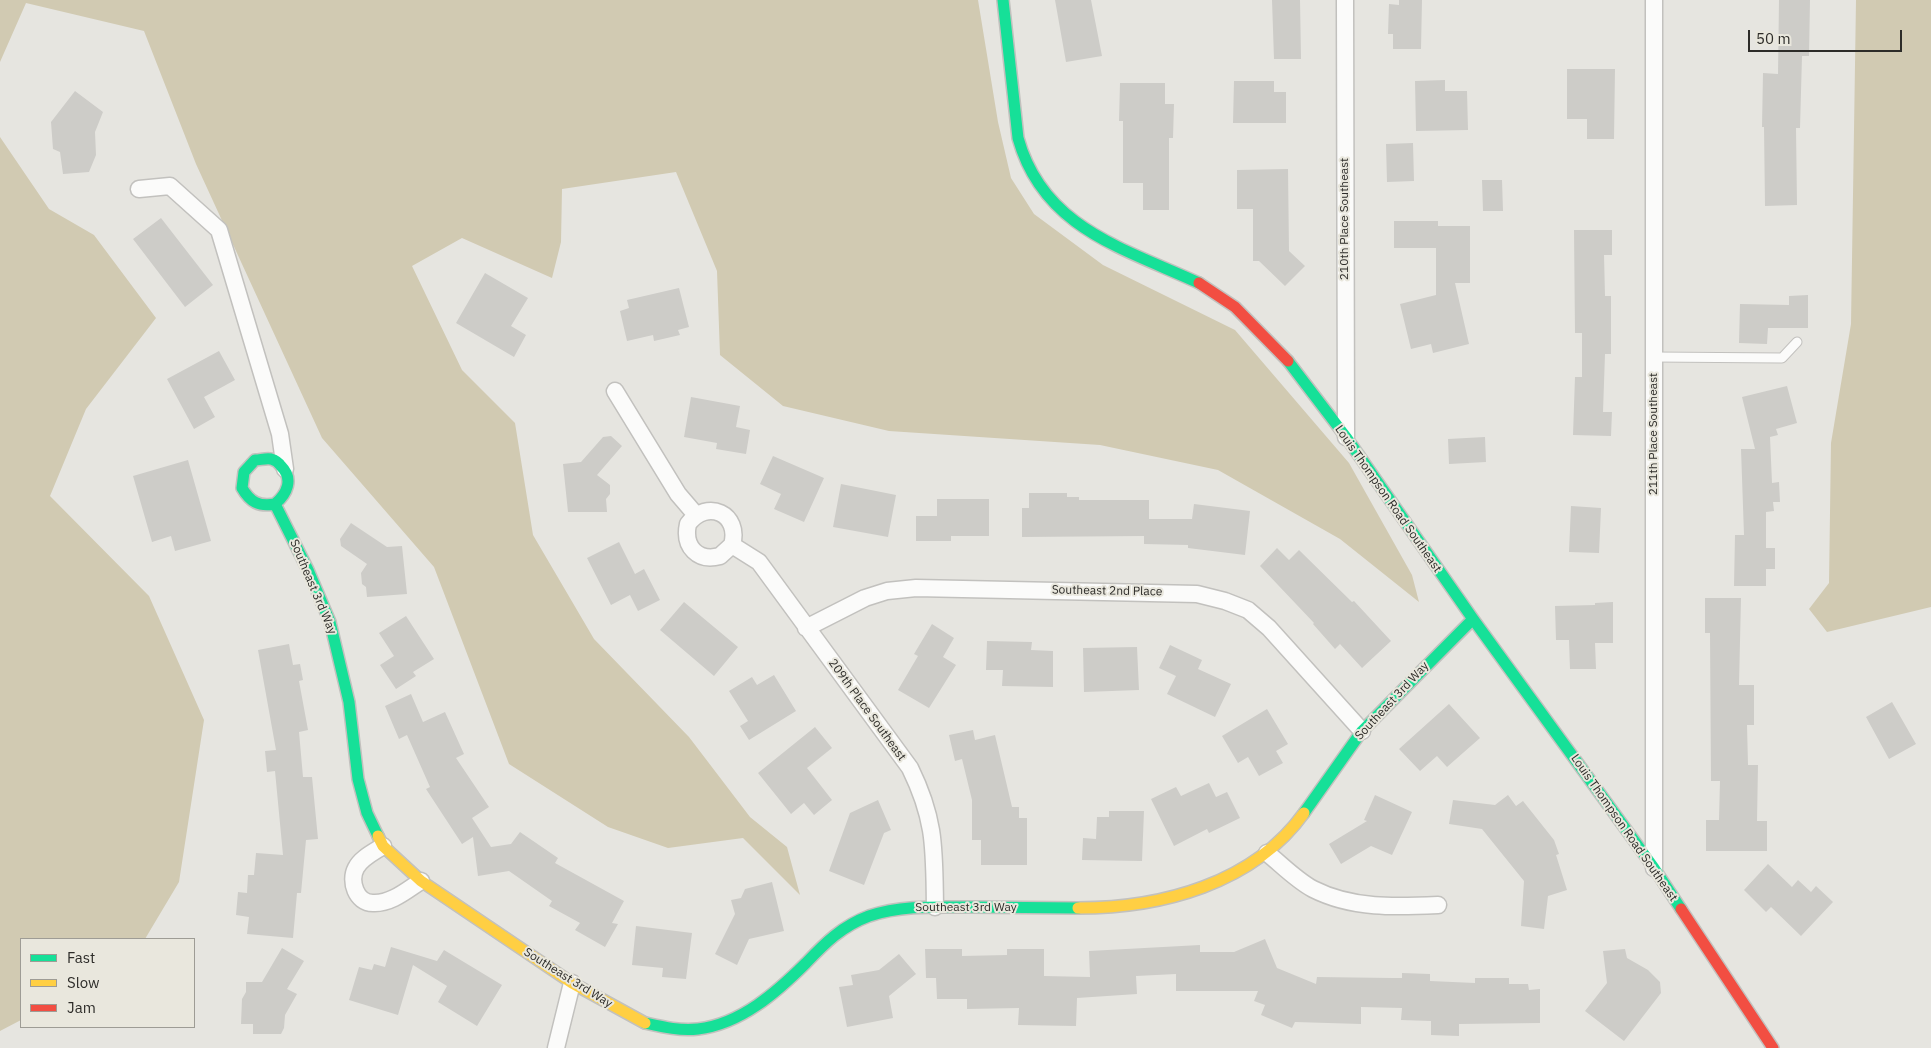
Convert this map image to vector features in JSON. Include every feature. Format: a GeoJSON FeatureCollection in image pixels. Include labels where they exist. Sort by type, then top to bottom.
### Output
{"type":"FeatureCollection","features":[{"type":"Feature","properties":{"kind":"street","name":"Louis Thompson Road Southeast"},"geometry":{"type":"LineString","coordinates":[[1003,0],[1018,138],[1023,156],[1038,183],[1055,206],[1073,222],[1092,234],[1202,285],[1236,307],[1286,358],[1346,438],[1473,619],[1654,868],[1773,1048]]}},
{"type":"Feature","properties":{"kind":"street","name":"210th Place Southeast"},"geometry":{"type":"LineString","coordinates":[[1345,0],[1346,438]]}},
{"type":"Feature","properties":{"kind":"street","name":"211th Place Southeast"},"geometry":{"type":"LineString","coordinates":[[1654,0],[1654,868]]}},
{"type":"Feature","properties":{"kind":"street"},"geometry":{"type":"LineString","coordinates":[[138,190],[170,186],[219,230],[280,434],[289,484],[282,499],[275,504],[258,505],[245,496],[242,488],[244,472],[255,460],[263,458],[272,459],[285,469]]}},
{"type":"Feature","properties":{"kind":"street"},"geometry":{"type":"LineString","coordinates":[[615,391],[678,494],[696,515]]}},
{"type":"Feature","properties":{"kind":"street","name":"Southeast 3rd Way"},"geometry":{"type":"LineString","coordinates":[[275,504],[308,570],[330,622],[349,702],[358,779],[366,813],[383,846],[421,881],[572,984],[643,1022],[675,1029],[697,1029],[715,1026],[775,994],[834,934],[851,924],[899,909],[936,907],[1114,908],[1145,905],[1171,899],[1214,883],[1267,853],[1296,824],[1362,731],[1473,619]]}},
{"type":"Feature","properties":{"kind":"street"},"geometry":{"type":"LineString","coordinates":[[708,510],[724,515],[734,528],[732,545],[720,556],[704,558],[696,554],[687,541],[686,532],[688,524],[696,515],[708,510]]}},
{"type":"Feature","properties":{"kind":"street","name":"209th Place Southeast"},"geometry":{"type":"LineString","coordinates":[[732,545],[759,562],[910,768],[923,795],[931,821],[934,845],[936,907]]}},
{"type":"Feature","properties":{"kind":"street","name":"Southeast 2nd Place"},"geometry":{"type":"LineString","coordinates":[[806,628],[865,598],[887,591],[916,588],[1197,594],[1248,610],[1269,628],[1362,731]]}},
{"type":"Feature","properties":{"kind":"street"},"geometry":{"type":"LineString","coordinates":[[383,846],[364,859],[356,868],[353,883],[362,899],[366,902],[375,903],[398,897],[421,881]]}},
{"type":"Feature","properties":{"kind":"street"},"geometry":{"type":"LineString","coordinates":[[1267,853],[1312,888],[1340,900],[1388,907],[1438,905]]}},
{"type":"Feature","properties":{"kind":"street"},"geometry":{"type":"LineString","coordinates":[[556,1048],[572,984]]}},
{"type":"Feature","properties":{"kind":"lane"},"geometry":{"type":"LineString","coordinates":[[1654,357],[1782,358],[1797,342]]}},
{"type":"Feature","properties":{"kind":"shaded area"},"geometry":{"type":"Polygon","coordinates":[[[0,0],[978,0],[998,122],[1011,178],[1034,214],[1103,265],[1235,330],[1349,463],[1412,575],[1419,602],[1340,539],[1218,470],[1100,445],[889,431],[783,406],[720,355],[717,271],[676,172],[562,189],[561,242],[552,278],[462,238],[412,266],[462,370],[515,423],[533,535],[594,639],[689,737],[750,817],[787,847],[800,895],[743,838],[668,848],[608,827],[509,764],[434,567],[322,438],[196,164],[144,31],[26,3],[0,62],[0,0]]]}},
{"type":"Feature","properties":{"kind":"shaded area"},"geometry":{"type":"Polygon","coordinates":[[[1856,0],[1931,0],[1931,607],[1827,632],[1809,609],[1829,583],[1831,443],[1851,324],[1856,0]]]}},
{"type":"Feature","properties":{"kind":"shaded area"},"geometry":{"type":"Polygon","coordinates":[[[0,137],[49,209],[94,235],[156,318],[86,409],[50,496],[149,596],[204,720],[179,882],[146,938],[20,938],[20,1021],[0,1031],[0,137]]]}},
{"type":"Feature","properties":{"kind":"building"},"geometry":{"type":"Polygon","coordinates":[[[1055,0],[1091,0],[1102,56],[1066,62],[1055,0]]]}},
{"type":"Feature","properties":{"kind":"building"},"geometry":{"type":"Polygon","coordinates":[[[1272,0],[1300,0],[1301,59],[1274,59],[1272,0]]]}},
{"type":"Feature","properties":{"kind":"building"},"geometry":{"type":"Polygon","coordinates":[[[1399,0],[1422,0],[1421,49],[1393,49],[1393,34],[1388,34],[1389,4],[1399,5],[1399,0]]]}},
{"type":"Feature","properties":{"kind":"building"},"geometry":{"type":"Polygon","coordinates":[[[1779,0],[1810,0],[1809,56],[1802,56],[1800,128],[1796,128],[1797,205],[1765,206],[1764,127],[1762,127],[1763,73],[1778,74],[1779,0]]]}},
{"type":"Feature","properties":{"kind":"building"},"geometry":{"type":"Polygon","coordinates":[[[1567,69],[1615,69],[1614,139],[1587,139],[1587,119],[1567,119],[1567,69]]]}},
{"type":"Feature","properties":{"kind":"building"},"geometry":{"type":"Polygon","coordinates":[[[1445,80],[1445,91],[1467,91],[1468,130],[1416,131],[1415,81],[1445,80]]]}},
{"type":"Feature","properties":{"kind":"building"},"geometry":{"type":"Polygon","coordinates":[[[1234,81],[1274,81],[1274,92],[1286,92],[1286,123],[1233,123],[1234,81]]]}},
{"type":"Feature","properties":{"kind":"building"},"geometry":{"type":"Polygon","coordinates":[[[1120,83],[1165,83],[1165,104],[1174,104],[1173,138],[1169,138],[1169,210],[1143,210],[1143,183],[1123,183],[1123,121],[1119,121],[1120,83]]]}},
{"type":"Feature","properties":{"kind":"building"},"geometry":{"type":"Polygon","coordinates":[[[75,91],[103,112],[95,132],[96,155],[89,172],[63,174],[60,152],[53,149],[51,122],[75,91]]]}},
{"type":"Feature","properties":{"kind":"building"},"geometry":{"type":"Polygon","coordinates":[[[1413,143],[1414,181],[1387,182],[1386,144],[1413,143]]]}},
{"type":"Feature","properties":{"kind":"building"},"geometry":{"type":"Polygon","coordinates":[[[1288,169],[1289,251],[1305,266],[1285,286],[1259,261],[1253,261],[1253,209],[1237,209],[1237,170],[1288,169]]]}},
{"type":"Feature","properties":{"kind":"building"},"geometry":{"type":"Polygon","coordinates":[[[1482,180],[1502,180],[1503,211],[1483,211],[1482,180]]]}},
{"type":"Feature","properties":{"kind":"building"},"geometry":{"type":"Polygon","coordinates":[[[161,218],[213,285],[185,307],[133,239],[161,218]]]}},
{"type":"Feature","properties":{"kind":"building"},"geometry":{"type":"Polygon","coordinates":[[[1394,221],[1438,221],[1438,226],[1470,226],[1470,283],[1455,283],[1469,344],[1433,353],[1431,344],[1411,349],[1400,304],[1436,295],[1436,248],[1394,248],[1394,221]]]}},
{"type":"Feature","properties":{"kind":"building"},"geometry":{"type":"Polygon","coordinates":[[[1574,230],[1612,230],[1612,255],[1604,255],[1605,296],[1611,296],[1611,354],[1605,354],[1603,412],[1612,412],[1611,436],[1573,435],[1575,377],[1582,377],[1582,333],[1575,333],[1574,230]]]}},
{"type":"Feature","properties":{"kind":"building"},"geometry":{"type":"Polygon","coordinates":[[[485,273],[528,298],[511,326],[526,335],[514,357],[456,323],[485,273]]]}},
{"type":"Feature","properties":{"kind":"building"},"geometry":{"type":"Polygon","coordinates":[[[679,288],[689,327],[678,330],[680,335],[654,341],[653,335],[627,341],[620,311],[629,308],[627,300],[679,288]]]}},
{"type":"Feature","properties":{"kind":"building"},"geometry":{"type":"Polygon","coordinates":[[[1808,295],[1808,328],[1768,328],[1767,344],[1739,343],[1740,304],[1789,305],[1789,296],[1808,295]]]}},
{"type":"Feature","properties":{"kind":"building"},"geometry":{"type":"Polygon","coordinates":[[[219,351],[235,380],[204,397],[215,417],[194,429],[167,379],[219,351]]]}},
{"type":"Feature","properties":{"kind":"building"},"geometry":{"type":"Polygon","coordinates":[[[1787,386],[1797,423],[1776,429],[1778,435],[1770,437],[1772,483],[1779,482],[1780,502],[1773,502],[1774,511],[1766,512],[1766,548],[1775,548],[1775,569],[1766,569],[1766,586],[1734,586],[1735,535],[1744,535],[1741,449],[1755,449],[1742,397],[1787,386]]]}},
{"type":"Feature","properties":{"kind":"building"},"geometry":{"type":"Polygon","coordinates":[[[691,397],[740,406],[736,427],[750,430],[746,454],[716,449],[717,443],[684,437],[691,397]]]}},
{"type":"Feature","properties":{"kind":"building"},"geometry":{"type":"Polygon","coordinates":[[[611,436],[622,446],[597,475],[610,485],[610,494],[606,499],[607,512],[568,512],[563,464],[581,462],[603,437],[611,436]]]}},
{"type":"Feature","properties":{"kind":"building"},"geometry":{"type":"Polygon","coordinates":[[[1485,437],[1486,462],[1449,464],[1448,439],[1485,437]]]}},
{"type":"Feature","properties":{"kind":"building"},"geometry":{"type":"Polygon","coordinates":[[[773,456],[824,478],[804,522],[774,509],[781,494],[760,484],[773,456]]]}},
{"type":"Feature","properties":{"kind":"building"},"geometry":{"type":"Polygon","coordinates":[[[188,460],[211,541],[175,551],[171,536],[152,542],[133,476],[188,460]]]}},
{"type":"Feature","properties":{"kind":"building"},"geometry":{"type":"Polygon","coordinates":[[[841,484],[896,495],[888,537],[833,527],[841,484]]]}},
{"type":"Feature","properties":{"kind":"building"},"geometry":{"type":"Polygon","coordinates":[[[1029,493],[1067,493],[1067,497],[1079,497],[1079,500],[1149,500],[1149,519],[1192,519],[1194,504],[1250,511],[1245,555],[1188,548],[1188,545],[1144,544],[1144,536],[1022,537],[1022,508],[1029,508],[1029,493]]]}},
{"type":"Feature","properties":{"kind":"building"},"geometry":{"type":"Polygon","coordinates":[[[937,499],[989,499],[989,536],[951,536],[951,541],[916,541],[916,516],[937,516],[937,499]]]}},
{"type":"Feature","properties":{"kind":"building"},"geometry":{"type":"Polygon","coordinates":[[[1571,506],[1601,508],[1599,553],[1569,552],[1571,506]]]}},
{"type":"Feature","properties":{"kind":"building"},"geometry":{"type":"Polygon","coordinates":[[[351,523],[387,547],[402,546],[407,594],[367,597],[366,587],[362,584],[361,573],[367,564],[341,546],[340,539],[351,523]]]}},
{"type":"Feature","properties":{"kind":"building"},"geometry":{"type":"Polygon","coordinates":[[[619,542],[635,574],[644,569],[660,600],[638,611],[630,595],[611,605],[587,558],[619,542]]]}},
{"type":"Feature","properties":{"kind":"building"},"geometry":{"type":"Polygon","coordinates":[[[1277,548],[1289,560],[1299,550],[1352,602],[1354,601],[1391,641],[1362,668],[1340,644],[1335,649],[1314,623],[1260,566],[1277,548]]]}},
{"type":"Feature","properties":{"kind":"building"},"geometry":{"type":"Polygon","coordinates":[[[1705,598],[1741,598],[1739,685],[1754,685],[1754,725],[1747,725],[1748,765],[1758,765],[1757,821],[1767,821],[1767,851],[1706,851],[1706,820],[1719,820],[1720,781],[1711,781],[1710,633],[1705,633],[1705,598]]]}},
{"type":"Feature","properties":{"kind":"building"},"geometry":{"type":"Polygon","coordinates":[[[684,602],[738,647],[714,676],[660,630],[684,602]]]}},
{"type":"Feature","properties":{"kind":"building"},"geometry":{"type":"Polygon","coordinates":[[[1613,602],[1613,643],[1595,643],[1596,669],[1570,669],[1569,640],[1556,640],[1555,606],[1595,605],[1595,603],[1613,602]]]}},
{"type":"Feature","properties":{"kind":"building"},"geometry":{"type":"Polygon","coordinates":[[[406,616],[434,659],[413,672],[416,676],[396,689],[380,665],[394,656],[379,633],[406,616]]]}},
{"type":"Feature","properties":{"kind":"building"},"geometry":{"type":"Polygon","coordinates":[[[932,624],[954,638],[943,657],[956,665],[929,708],[898,690],[918,656],[914,654],[932,624]]]}},
{"type":"Feature","properties":{"kind":"building"},"geometry":{"type":"Polygon","coordinates":[[[987,641],[1032,642],[1031,650],[1053,651],[1053,687],[1002,686],[1003,670],[986,670],[987,641]]]}},
{"type":"Feature","properties":{"kind":"building"},"geometry":{"type":"Polygon","coordinates":[[[289,644],[293,665],[300,664],[303,680],[299,681],[308,730],[299,732],[303,777],[312,777],[318,839],[306,840],[301,893],[297,893],[293,938],[247,934],[249,917],[236,915],[238,892],[247,893],[248,875],[254,875],[256,853],[283,855],[275,771],[267,772],[265,751],[276,750],[258,650],[289,644]]]}},
{"type":"Feature","properties":{"kind":"building"},"geometry":{"type":"Polygon","coordinates":[[[1170,645],[1202,660],[1198,669],[1231,684],[1215,717],[1167,694],[1176,676],[1159,668],[1170,645]]]}},
{"type":"Feature","properties":{"kind":"building"},"geometry":{"type":"Polygon","coordinates":[[[1137,647],[1139,690],[1084,692],[1083,648],[1137,647]]]}},
{"type":"Feature","properties":{"kind":"building"},"geometry":{"type":"Polygon","coordinates":[[[774,675],[796,711],[749,740],[740,726],[748,721],[729,691],[752,677],[757,685],[774,675]]]}},
{"type":"Feature","properties":{"kind":"building"},"geometry":{"type":"Polygon","coordinates":[[[411,694],[423,722],[445,712],[464,754],[456,758],[489,807],[472,818],[491,847],[511,844],[520,832],[558,858],[555,863],[624,901],[612,923],[618,924],[605,947],[575,930],[580,923],[549,906],[552,901],[509,871],[478,876],[473,837],[462,844],[426,789],[430,787],[407,735],[399,739],[385,706],[411,694]]]}},
{"type":"Feature","properties":{"kind":"building"},"geometry":{"type":"Polygon","coordinates":[[[1892,702],[1916,744],[1889,759],[1866,717],[1892,702]]]}},
{"type":"Feature","properties":{"kind":"building"},"geometry":{"type":"Polygon","coordinates":[[[1449,704],[1480,738],[1447,767],[1437,756],[1420,771],[1399,749],[1449,704]]]}},
{"type":"Feature","properties":{"kind":"building"},"geometry":{"type":"Polygon","coordinates":[[[1267,709],[1288,744],[1276,751],[1283,763],[1259,776],[1248,757],[1238,763],[1222,736],[1267,709]]]}},
{"type":"Feature","properties":{"kind":"building"},"geometry":{"type":"Polygon","coordinates":[[[815,727],[832,748],[807,768],[832,800],[814,815],[804,803],[791,814],[758,773],[815,727]]]}},
{"type":"Feature","properties":{"kind":"building"},"geometry":{"type":"Polygon","coordinates":[[[973,730],[975,740],[995,735],[1012,807],[1019,807],[1019,818],[1027,818],[1027,865],[981,865],[981,840],[972,840],[972,800],[962,759],[955,761],[949,735],[973,730]]]}},
{"type":"Feature","properties":{"kind":"building"},"geometry":{"type":"Polygon","coordinates":[[[1209,783],[1216,797],[1227,792],[1240,818],[1209,833],[1207,829],[1174,846],[1151,799],[1176,787],[1181,796],[1209,783]]]}},
{"type":"Feature","properties":{"kind":"building"},"geometry":{"type":"Polygon","coordinates":[[[1375,795],[1412,812],[1392,855],[1371,846],[1341,864],[1329,844],[1367,821],[1364,820],[1375,795]]]}},
{"type":"Feature","properties":{"kind":"building"},"geometry":{"type":"Polygon","coordinates":[[[1508,795],[1516,806],[1523,801],[1554,840],[1559,854],[1556,855],[1567,890],[1548,896],[1544,929],[1521,926],[1524,881],[1482,829],[1449,824],[1453,800],[1495,805],[1508,795]]]}},
{"type":"Feature","properties":{"kind":"building"},"geometry":{"type":"Polygon","coordinates":[[[878,800],[891,830],[884,833],[864,885],[829,871],[850,813],[878,800]]]}},
{"type":"Feature","properties":{"kind":"building"},"geometry":{"type":"Polygon","coordinates":[[[1109,811],[1144,811],[1142,861],[1082,860],[1083,838],[1096,839],[1097,817],[1109,817],[1109,811]]]}},
{"type":"Feature","properties":{"kind":"building"},"geometry":{"type":"Polygon","coordinates":[[[1768,864],[1792,887],[1798,880],[1811,892],[1816,886],[1833,902],[1801,936],[1771,907],[1766,912],[1744,890],[1768,864]]]}},
{"type":"Feature","properties":{"kind":"building"},"geometry":{"type":"Polygon","coordinates":[[[772,882],[784,931],[749,939],[737,965],[715,954],[735,914],[731,900],[741,898],[745,889],[772,882]]]}},
{"type":"Feature","properties":{"kind":"building"},"geometry":{"type":"Polygon","coordinates":[[[636,926],[692,933],[686,979],[662,977],[663,968],[632,965],[636,926]]]}},
{"type":"Feature","properties":{"kind":"building"},"geometry":{"type":"Polygon","coordinates":[[[1265,939],[1277,968],[1316,984],[1317,977],[1402,978],[1402,973],[1430,974],[1430,981],[1475,983],[1475,978],[1509,978],[1509,984],[1528,984],[1529,990],[1540,989],[1540,1023],[1459,1024],[1459,1036],[1431,1035],[1431,1021],[1401,1020],[1402,1008],[1361,1007],[1361,1024],[1295,1022],[1292,1028],[1261,1015],[1265,1005],[1254,1001],[1258,991],[1176,991],[1176,974],[1136,976],[1137,994],[1077,998],[1076,1026],[1018,1025],[1019,1008],[967,1009],[967,999],[937,999],[936,978],[926,978],[925,949],[962,949],[962,956],[1007,955],[1007,949],[1044,949],[1044,976],[1090,977],[1089,951],[1200,945],[1200,952],[1234,952],[1265,939]]]}},
{"type":"Feature","properties":{"kind":"building"},"geometry":{"type":"Polygon","coordinates":[[[391,947],[437,961],[444,950],[502,985],[477,1026],[438,1002],[447,986],[413,965],[398,1015],[349,1000],[359,967],[372,970],[374,964],[385,967],[391,947]]]}},
{"type":"Feature","properties":{"kind":"building"},"geometry":{"type":"Polygon","coordinates":[[[282,948],[304,961],[287,989],[297,994],[285,1015],[284,1028],[281,1034],[253,1034],[253,1024],[241,1024],[242,999],[246,992],[246,982],[262,982],[282,948]]]}},
{"type":"Feature","properties":{"kind":"building"},"geometry":{"type":"Polygon","coordinates":[[[1625,949],[1627,958],[1648,970],[1660,982],[1661,993],[1624,1041],[1585,1011],[1607,983],[1603,951],[1625,949]]]}},
{"type":"Feature","properties":{"kind":"building"},"geometry":{"type":"Polygon","coordinates":[[[899,954],[916,974],[889,996],[893,1018],[847,1027],[839,987],[853,985],[851,975],[879,970],[899,954]]]}},
{"type":"Feature","properties":{"kind":"traffic: fast"},"geometry":{"type":"LineString","coordinates":[[1003,0],[1018,138],[1030,169],[1046,194],[1066,214],[1089,231],[1142,258],[1199,283]]}},
{"type":"Feature","properties":{"kind":"traffic: fast"},"geometry":{"type":"LineString","coordinates":[[1288,361],[1346,437],[1473,619],[1654,868],[1681,909]]}},
{"type":"Feature","properties":{"kind":"traffic: fast"},"geometry":{"type":"LineString","coordinates":[[275,504],[264,505],[255,502],[248,497],[242,488],[244,472],[255,460],[274,460],[285,471],[287,476],[286,491],[275,504],[308,570],[330,622],[349,702],[358,779],[367,813],[378,836]]}},
{"type":"Feature","properties":{"kind":"traffic: fast"},"geometry":{"type":"LineString","coordinates":[[1304,813],[1362,731],[1473,619]]}},
{"type":"Feature","properties":{"kind":"traffic: fast"},"geometry":{"type":"LineString","coordinates":[[645,1023],[671,1028],[698,1029],[729,1021],[743,1014],[770,995],[842,930],[859,920],[881,912],[932,907],[1078,908]]}},
{"type":"Feature","properties":{"kind":"traffic: slow"},"geometry":{"type":"LineString","coordinates":[[1078,908],[1141,903],[1173,897],[1203,887],[1232,874],[1259,858],[1283,837],[1304,813]]}},
{"type":"Feature","properties":{"kind":"traffic: slow"},"geometry":{"type":"LineString","coordinates":[[378,836],[383,846],[421,881],[572,983],[645,1023]]}},
{"type":"Feature","properties":{"kind":"traffic: jam"},"geometry":{"type":"LineString","coordinates":[[1199,283],[1235,307],[1288,361]]}},
{"type":"Feature","properties":{"kind":"traffic: jam"},"geometry":{"type":"LineString","coordinates":[[1681,909],[1773,1048]]}}]}
